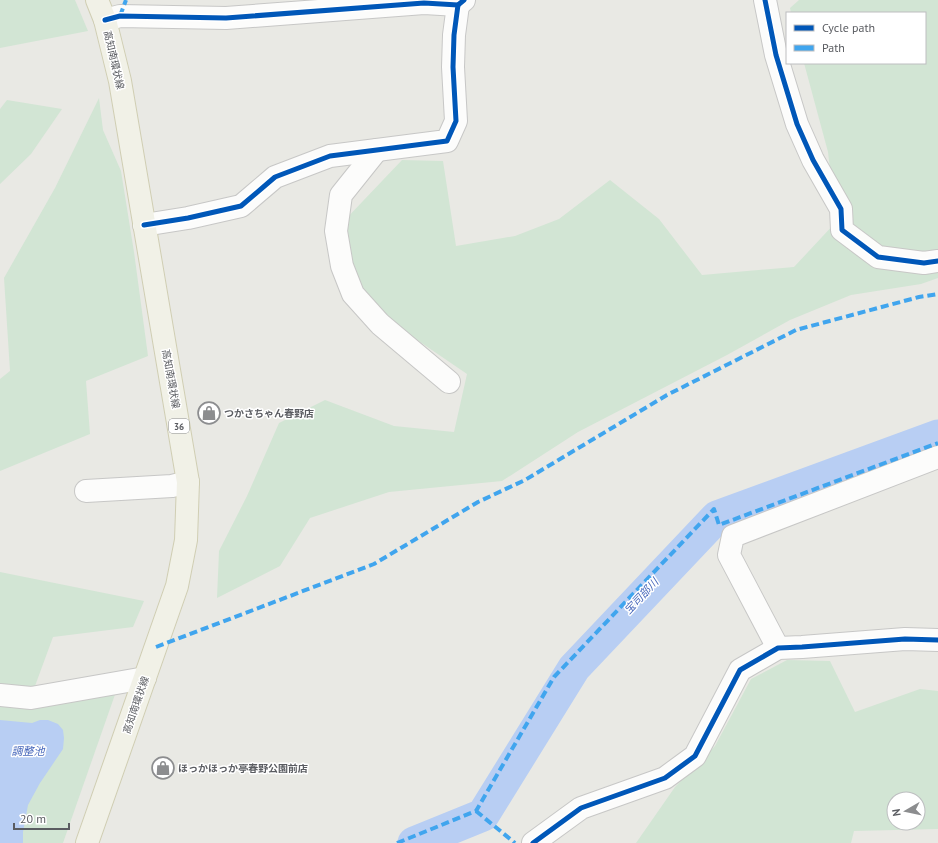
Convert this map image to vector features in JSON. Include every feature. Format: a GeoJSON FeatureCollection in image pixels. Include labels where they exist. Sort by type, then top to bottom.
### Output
{"type":"FeatureCollection","features":[{"type":"Feature","properties":{"kind":"main road","name":"高知南環状線"},"geometry":{"type":"LineString","coordinates":[[87,843],[177,586],[186,540],[188,482],[120,81],[105,20],[97,0]]}},
{"type":"Feature","properties":{"kind":"street"},"geometry":{"type":"LineString","coordinates":[[765,0],[776,55],[797,124],[813,160],[840,209],[842,230],[878,257],[924,263],[938,261]]}},
{"type":"Feature","properties":{"kind":"street"},"geometry":{"type":"LineString","coordinates":[[105,20],[120,16],[226,18],[424,3],[461,2],[454,35],[453,67],[456,121],[447,141],[330,156],[275,177],[241,206],[188,218],[144,225]]}},
{"type":"Feature","properties":{"kind":"street"},"geometry":{"type":"LineString","coordinates":[[377,150],[341,195],[336,231],[342,266],[353,294],[380,324],[449,382]]}},
{"type":"Feature","properties":{"kind":"street"},"geometry":{"type":"LineString","coordinates":[[778,648],[729,555],[733,536],[938,457]]}},
{"type":"Feature","properties":{"kind":"street"},"geometry":{"type":"LineString","coordinates":[[86,491],[172,486],[188,482]]}},
{"type":"Feature","properties":{"kind":"street"},"geometry":{"type":"LineString","coordinates":[[533,843],[581,808],[664,778],[695,756],[740,670],[778,648],[906,639],[938,640]]}},
{"type":"Feature","properties":{"kind":"street"},"geometry":{"type":"LineString","coordinates":[[0,695],[31,698],[145,678]]}},
{"type":"Feature","properties":{"kind":"green space"},"geometry":{"type":"Polygon","coordinates":[[[0,0],[75,0],[88,31],[0,48],[0,0]]]}},
{"type":"Feature","properties":{"kind":"green space"},"geometry":{"type":"Polygon","coordinates":[[[799,0],[938,0],[938,278],[921,284],[851,295],[790,320],[727,355],[578,432],[502,481],[389,492],[310,518],[280,566],[217,598],[219,551],[247,496],[279,423],[325,400],[394,426],[454,432],[467,374],[404,331],[361,295],[343,222],[402,160],[443,161],[456,246],[515,236],[559,219],[610,180],[659,219],[702,275],[794,267],[836,222],[828,152],[804,64],[926,64],[926,12],[791,12],[790,8],[799,0]]]}},
{"type":"Feature","properties":{"kind":"green space"},"geometry":{"type":"Polygon","coordinates":[[[99,98],[103,130],[121,171],[148,356],[86,381],[90,434],[0,471],[0,379],[10,371],[4,278],[55,188],[99,98]]]}},
{"type":"Feature","properties":{"kind":"green space"},"geometry":{"type":"Polygon","coordinates":[[[7,100],[62,109],[31,154],[0,184],[0,109],[7,100]]]}},
{"type":"Feature","properties":{"kind":"green space"},"geometry":{"type":"Polygon","coordinates":[[[0,572],[144,601],[133,627],[53,637],[35,686],[118,686],[63,843],[0,843],[0,572]]]}},
{"type":"Feature","properties":{"kind":"green space"},"geometry":{"type":"Polygon","coordinates":[[[787,660],[830,661],[855,712],[920,689],[938,691],[938,829],[926,829],[926,791],[886,791],[886,830],[854,831],[851,843],[636,843],[675,787],[715,746],[751,679],[787,660]]]}},
{"type":"Feature","properties":{"kind":"water","name":"調整池"},"geometry":{"type":"Polygon","coordinates":[[[0,720],[32,723],[40,720],[48,720],[58,724],[63,730],[63,749],[40,783],[28,805],[23,832],[23,843],[0,843],[0,720]]]}},
{"type":"Feature","properties":{"kind":"waterway","name":"宝司部川"},"geometry":{"type":"LineString","coordinates":[[414,843],[483,815],[574,668],[717,517],[938,436]]}},
{"type":"Feature","properties":{"kind":"marked path"},"geometry":{"type":"LineString","coordinates":[[120,16],[126,0]]}},
{"type":"Feature","properties":{"kind":"marked path"},"geometry":{"type":"LineString","coordinates":[[156,647],[374,564],[478,502],[525,480],[667,395],[796,330],[919,297],[938,294]]}},
{"type":"Feature","properties":{"kind":"marked path"},"geometry":{"type":"LineString","coordinates":[[397,843],[476,811],[554,677],[714,509],[719,525],[938,443]]}},
{"type":"Feature","properties":{"kind":"marked path"},"geometry":{"type":"LineString","coordinates":[[476,811],[515,843]]}},
{"type":"Feature","properties":{"kind":"cycle path"},"geometry":{"type":"LineString","coordinates":[[105,20],[120,16],[226,18],[424,3],[458,5],[464,0]]}},
{"type":"Feature","properties":{"kind":"cycle path"},"geometry":{"type":"LineString","coordinates":[[765,0],[776,55],[797,124],[813,160],[841,209],[842,230],[878,257],[924,263],[938,261]]}},
{"type":"Feature","properties":{"kind":"cycle path"},"geometry":{"type":"LineString","coordinates":[[144,225],[188,218],[241,206],[275,177],[330,156],[447,141],[456,121],[453,67],[454,35],[458,5]]}},
{"type":"Feature","properties":{"kind":"cycle path"},"geometry":{"type":"LineString","coordinates":[[533,843],[581,808],[665,778],[695,756],[740,670],[778,648],[905,639],[938,640]]}},
{"type":"Feature","properties":{"kind":"place","name":"つかさちゃん春野店"},"geometry":{"type":"Point","coordinates":[209,413]}},
{"type":"Feature","properties":{"kind":"place","name":"ほっかほっか亭春野公園前店"},"geometry":{"type":"Point","coordinates":[163,768]}}]}
